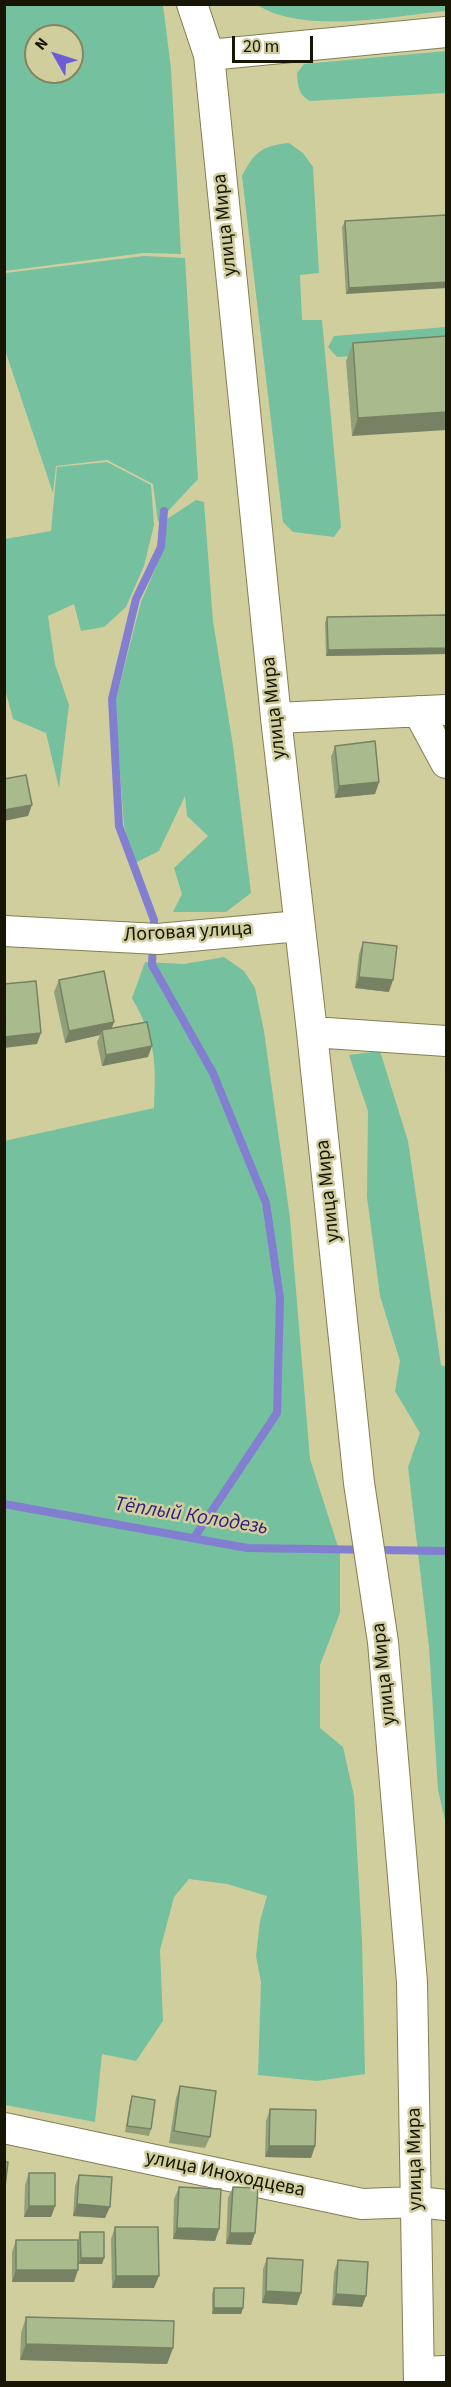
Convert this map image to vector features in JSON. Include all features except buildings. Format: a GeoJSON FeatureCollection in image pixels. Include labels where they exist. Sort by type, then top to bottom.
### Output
{"type":"FeatureCollection","features":[{"type":"Feature","properties":{"kind":"street","name":"улица Мира"},"geometry":{"type":"LineString","coordinates":[[192,4],[209,56],[276,718],[312,1032],[359,1483],[383,1642],[412,1982],[417,2202],[428,2375]]}},
{"type":"Feature","properties":{"kind":"street"},"geometry":{"type":"LineString","coordinates":[[209,56],[447,32]]}},
{"type":"Feature","properties":{"kind":"street"},"geometry":{"type":"LineString","coordinates":[[276,718],[432,711],[447,763]]}},
{"type":"Feature","properties":{"kind":"street","name":"Логовая улица"},"geometry":{"type":"LineString","coordinates":[[4,931],[158,939],[299,926]]}},
{"type":"Feature","properties":{"kind":"street"},"geometry":{"type":"LineString","coordinates":[[312,1032],[447,1041]]}},
{"type":"Feature","properties":{"kind":"street","name":"улица Иноходцева"},"geometry":{"type":"LineString","coordinates":[[4,2128],[362,2204],[417,2202],[447,2205]]}},
{"type":"Feature","properties":{"kind":"green space"},"geometry":{"type":"Polygon","coordinates":[[[446,4],[446,11],[350,21],[300,19],[277,14],[257,5],[446,4]]]}},
{"type":"Feature","properties":{"kind":"green space"},"geometry":{"type":"Polygon","coordinates":[[[4,5],[163,5],[171,69],[181,254],[144,253],[5,271],[4,5]]]}},
{"type":"Feature","properties":{"kind":"green space"},"geometry":{"type":"Polygon","coordinates":[[[446,51],[446,93],[310,101],[303,96],[298,86],[297,73],[304,64],[446,51]]]}},
{"type":"Feature","properties":{"kind":"green space"},"geometry":{"type":"Polygon","coordinates":[[[289,143],[303,153],[313,167],[319,273],[300,275],[302,320],[322,320],[341,527],[334,537],[293,532],[283,522],[242,176],[260,151],[289,143]]]}},
{"type":"Feature","properties":{"kind":"green space"},"geometry":{"type":"Polygon","coordinates":[[[144,256],[185,258],[198,479],[158,522],[153,484],[107,460],[56,466],[53,493],[5,350],[5,273],[144,256]]]}},
{"type":"Feature","properties":{"kind":"green space"},"geometry":{"type":"Polygon","coordinates":[[[446,327],[446,350],[337,357],[328,347],[334,336],[446,327]]]}},
{"type":"Feature","properties":{"kind":"green space"},"geometry":{"type":"Polygon","coordinates":[[[107,462],[151,485],[154,525],[144,566],[126,607],[104,627],[81,631],[74,604],[48,616],[55,664],[69,705],[59,788],[46,733],[13,719],[5,689],[5,539],[51,531],[57,467],[107,462]]]}},
{"type":"Feature","properties":{"kind":"green space"},"geometry":{"type":"Polygon","coordinates":[[[196,500],[204,502],[213,621],[233,746],[251,893],[226,912],[173,912],[182,894],[174,868],[208,836],[187,816],[185,796],[159,851],[135,863],[124,826],[115,702],[141,602],[164,548],[167,519],[196,500]]]}},
{"type":"Feature","properties":{"kind":"green space"},"geometry":{"type":"Polygon","coordinates":[[[224,957],[244,971],[255,988],[264,1031],[290,1218],[310,1459],[340,1553],[340,1613],[320,1665],[320,1728],[343,1747],[354,1796],[362,1940],[365,2074],[317,2081],[258,2075],[261,1982],[256,1956],[260,1921],[267,1896],[227,1884],[189,1879],[174,1897],[160,1950],[163,2021],[136,2061],[102,2054],[95,2122],[5,2105],[4,1141],[154,1108],[153,1051],[146,1026],[132,998],[145,962],[184,964],[224,957]]]}},
{"type":"Feature","properties":{"kind":"green space"},"geometry":{"type":"Polygon","coordinates":[[[380,1051],[408,1141],[441,1365],[446,1367],[446,1824],[438,1790],[429,1647],[408,1467],[420,1433],[395,1391],[400,1361],[380,1296],[367,1197],[368,1111],[349,1055],[380,1051]]]}},
{"type":"Feature","properties":{"kind":"waterway"},"geometry":{"type":"LineString","coordinates":[[164,511],[161,547],[136,599],[112,699],[119,826],[154,920],[152,965],[213,1073],[266,1203],[280,1298],[277,1413],[194,1538]]}},
{"type":"Feature","properties":{"kind":"waterway","name":"Тёплый Колодезь"},"geometry":{"type":"LineString","coordinates":[[4,1504],[247,1548],[446,1551]]}}]}
